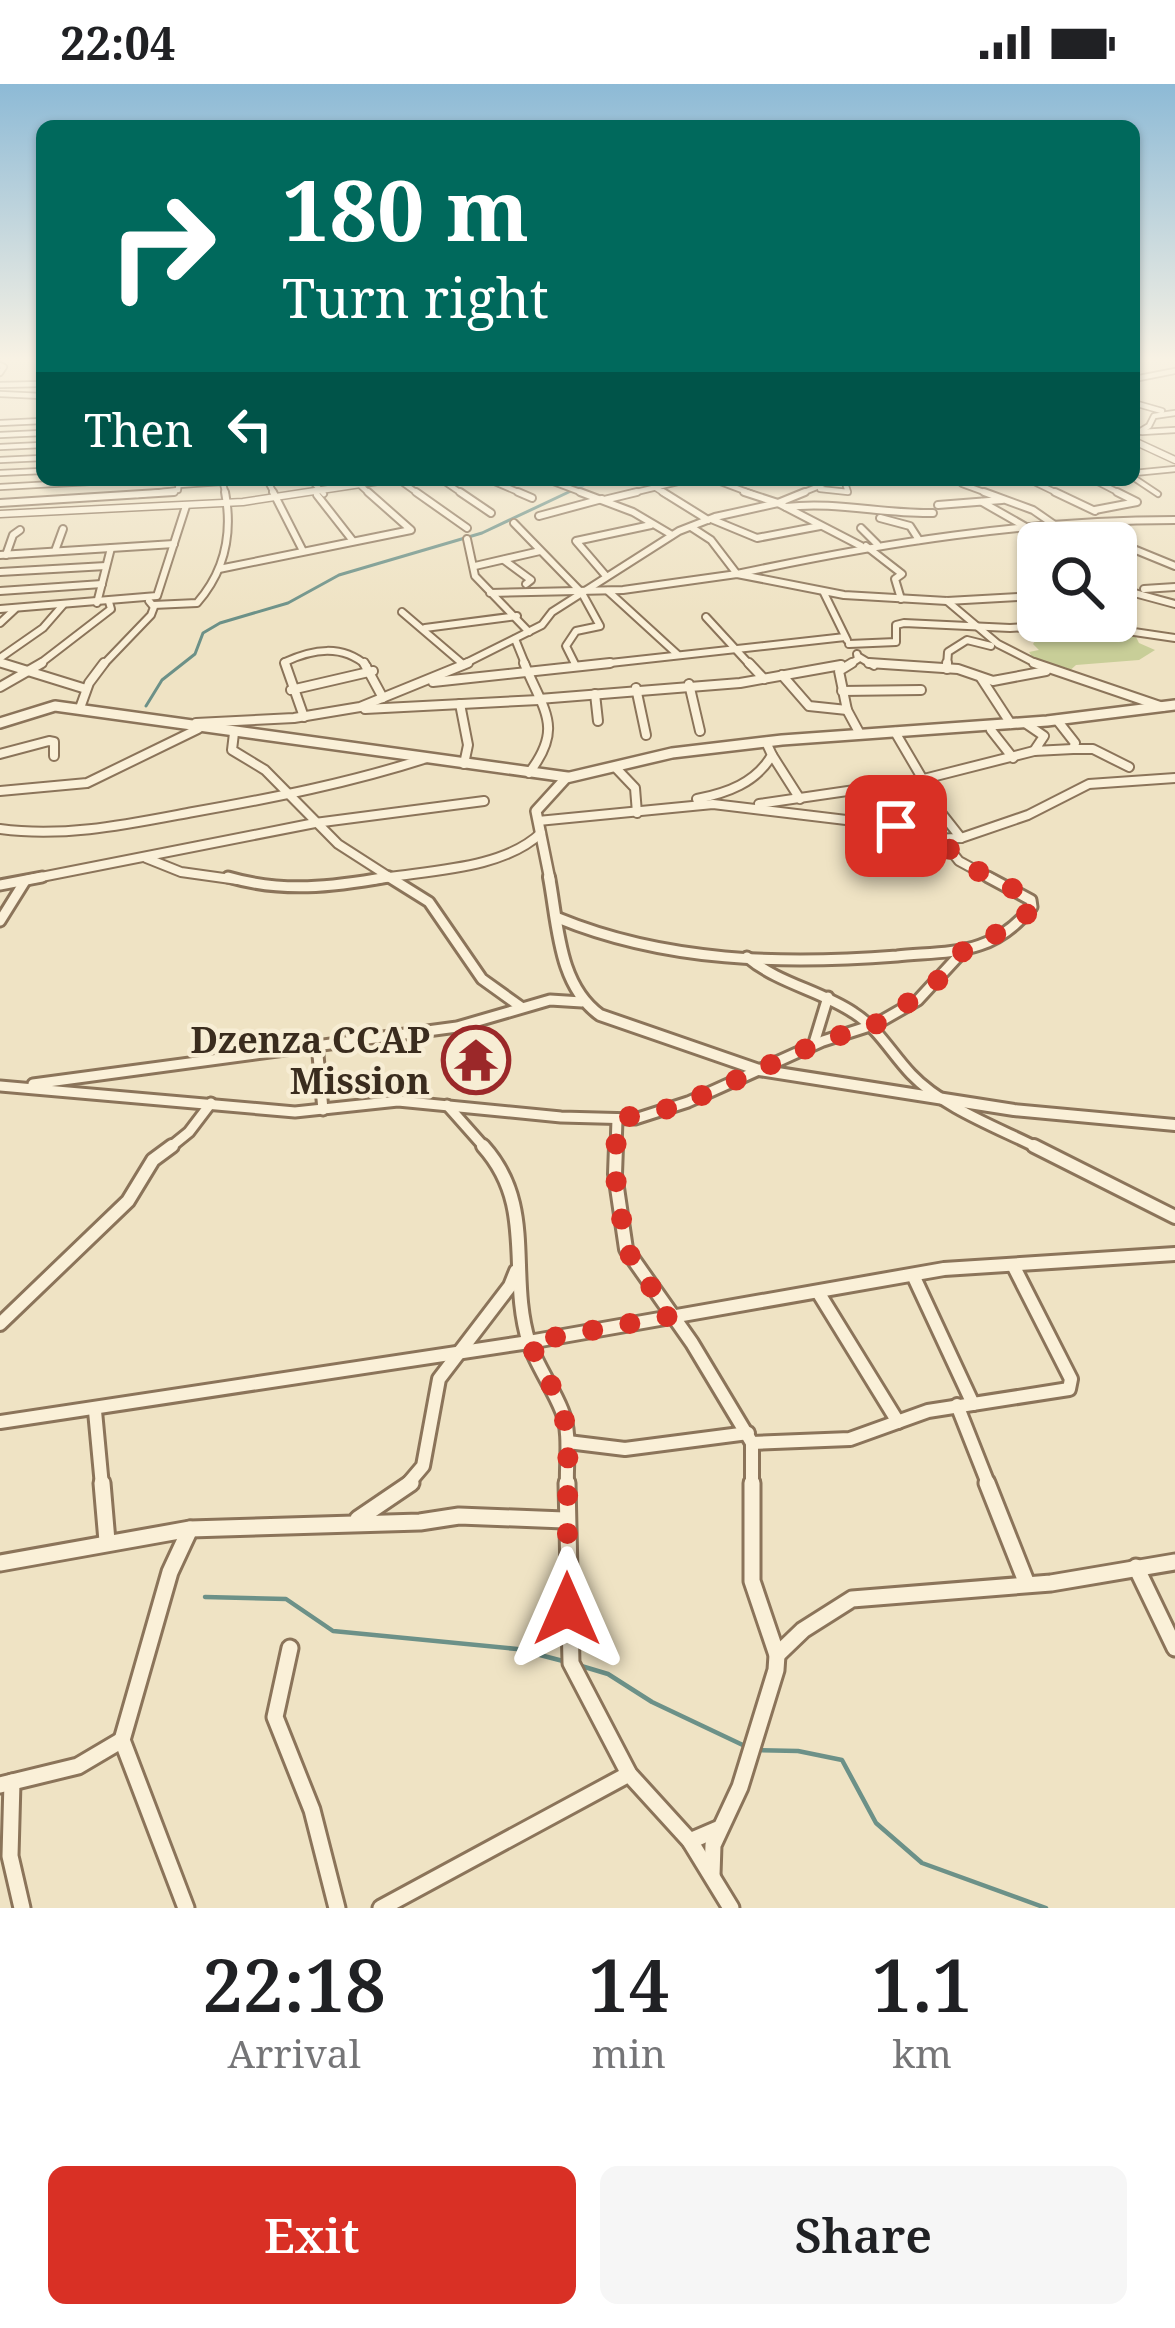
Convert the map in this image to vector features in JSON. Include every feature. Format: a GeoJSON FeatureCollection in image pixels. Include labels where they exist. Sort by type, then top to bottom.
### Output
{"type":"FeatureCollection","features":[{"type":"Feature","properties":{"kind":"street"},"geometry":{"type":"LineString","coordinates":[[1144,443],[1175,460]]}},
{"type":"Feature","properties":{"kind":"street"},"geometry":{"type":"LineString","coordinates":[[0,447],[36,445]]}},
{"type":"Feature","properties":{"kind":"street"},"geometry":{"type":"LineString","coordinates":[[0,460],[36,458]]}},
{"type":"Feature","properties":{"kind":"street"},"geometry":{"type":"LineString","coordinates":[[1140,474],[1175,469]]}},
{"type":"Feature","properties":{"kind":"street"},"geometry":{"type":"LineString","coordinates":[[0,473],[36,471]]}},
{"type":"Feature","properties":{"kind":"street"},"geometry":{"type":"LineString","coordinates":[[1140,480],[1158,494]]}},
{"type":"Feature","properties":{"kind":"street"},"geometry":{"type":"LineString","coordinates":[[0,487],[36,485]]}},
{"type":"Feature","properties":{"kind":"street"},"geometry":{"type":"LineString","coordinates":[[0,503],[172,493],[177,486]]}},
{"type":"Feature","properties":{"kind":"street"},"geometry":{"type":"LineString","coordinates":[[140,599],[153,604],[197,603],[218,581],[233,523],[224,486]]}},
{"type":"Feature","properties":{"kind":"street"},"geometry":{"type":"LineString","coordinates":[[269,486],[303,551]]}},
{"type":"Feature","properties":{"kind":"street"},"geometry":{"type":"LineString","coordinates":[[315,486],[353,542]]}},
{"type":"Feature","properties":{"kind":"street"},"geometry":{"type":"LineString","coordinates":[[0,514],[230,505],[354,486]]}},
{"type":"Feature","properties":{"kind":"street"},"geometry":{"type":"LineString","coordinates":[[219,569],[411,528],[364,486]]}},
{"type":"Feature","properties":{"kind":"street"},"geometry":{"type":"LineString","coordinates":[[408,486],[467,528]]}},
{"type":"Feature","properties":{"kind":"street"},"geometry":{"type":"LineString","coordinates":[[451,486],[491,513]]}},
{"type":"Feature","properties":{"kind":"street"},"geometry":{"type":"LineString","coordinates":[[504,486],[532,498]]}},
{"type":"Feature","properties":{"kind":"street"},"geometry":{"type":"LineString","coordinates":[[564,486],[672,535]]}},
{"type":"Feature","properties":{"kind":"street"},"geometry":{"type":"LineString","coordinates":[[539,516],[664,486]]}},
{"type":"Feature","properties":{"kind":"street"},"geometry":{"type":"LineString","coordinates":[[724,486],[753,492],[864,546],[902,574],[895,579],[902,599]]}},
{"type":"Feature","properties":{"kind":"street"},"geometry":{"type":"LineString","coordinates":[[782,505],[813,486]]}},
{"type":"Feature","properties":{"kind":"street"},"geometry":{"type":"LineString","coordinates":[[823,486],[847,493],[845,486]]}},
{"type":"Feature","properties":{"kind":"street"},"geometry":{"type":"LineString","coordinates":[[968,486],[1007,499],[1049,522]]}},
{"type":"Feature","properties":{"kind":"street"},"geometry":{"type":"LineString","coordinates":[[1043,486],[1094,510],[1104,522]]}},
{"type":"Feature","properties":{"kind":"street"},"geometry":{"type":"LineString","coordinates":[[1094,510],[1137,502],[1106,486]]}},
{"type":"Feature","properties":{"kind":"street"},"geometry":{"type":"LineString","coordinates":[[656,488],[709,519],[760,538],[824,525]]}},
{"type":"Feature","properties":{"kind":"street"},"geometry":{"type":"LineString","coordinates":[[72,509],[75,498]]}},
{"type":"Feature","properties":{"kind":"street"},"geometry":{"type":"LineString","coordinates":[[938,505],[1007,499]]}},
{"type":"Feature","properties":{"kind":"street"},"geometry":{"type":"LineString","coordinates":[[982,502],[1017,525]]}},
{"type":"Feature","properties":{"kind":"street"},"geometry":{"type":"LineString","coordinates":[[350,710],[464,665],[529,632],[606,576],[672,535],[709,519],[819,503],[886,514],[933,513]]}},
{"type":"Feature","properties":{"kind":"street"},"geometry":{"type":"LineString","coordinates":[[1130,505],[1151,520]]}},
{"type":"Feature","properties":{"kind":"street"},"geometry":{"type":"LineString","coordinates":[[0,609],[159,594],[186,506]]}},
{"type":"Feature","properties":{"kind":"street"},"geometry":{"type":"LineString","coordinates":[[880,518],[910,526],[919,540]]}},
{"type":"Feature","properties":{"kind":"street"},"geometry":{"type":"LineString","coordinates":[[1120,522],[1175,520]]}},
{"type":"Feature","properties":{"kind":"street"},"geometry":{"type":"LineString","coordinates":[[514,523],[584,592],[600,626],[576,631],[567,644],[576,666]]}},
{"type":"Feature","properties":{"kind":"street"},"geometry":{"type":"LineString","coordinates":[[606,576],[576,542],[652,525]]}},
{"type":"Feature","properties":{"kind":"street"},"geometry":{"type":"LineString","coordinates":[[691,527],[711,540],[737,574],[824,593],[947,601],[1017,597]]}},
{"type":"Feature","properties":{"kind":"street"},"geometry":{"type":"LineString","coordinates":[[861,528],[877,544]]}},
{"type":"Feature","properties":{"kind":"street"},"geometry":{"type":"LineString","coordinates":[[55,551],[63,529]]}},
{"type":"Feature","properties":{"kind":"street"},"geometry":{"type":"LineString","coordinates":[[3,555],[20,530]]}},
{"type":"Feature","properties":{"kind":"street"},"geometry":{"type":"LineString","coordinates":[[490,593],[608,591],[737,574],[877,544],[1017,533]]}},
{"type":"Feature","properties":{"kind":"street"},"geometry":{"type":"LineString","coordinates":[[466,539],[474,574],[529,632]]}},
{"type":"Feature","properties":{"kind":"street"},"geometry":{"type":"LineString","coordinates":[[3,555],[174,544]]}},
{"type":"Feature","properties":{"kind":"street"},"geometry":{"type":"LineString","coordinates":[[97,602],[111,548]]}},
{"type":"Feature","properties":{"kind":"street"},"geometry":{"type":"LineString","coordinates":[[1137,550],[1175,566]]}},
{"type":"Feature","properties":{"kind":"street"},"geometry":{"type":"LineString","coordinates":[[475,566],[540,551]]}},
{"type":"Feature","properties":{"kind":"street"},"geometry":{"type":"LineString","coordinates":[[504,560],[523,571],[531,580],[526,584]]}},
{"type":"Feature","properties":{"kind":"street"},"geometry":{"type":"LineString","coordinates":[[0,572],[106,566]]}},
{"type":"Feature","properties":{"kind":"street"},"geometry":{"type":"LineString","coordinates":[[0,591],[102,584]]}},
{"type":"Feature","properties":{"kind":"street"},"geometry":{"type":"LineString","coordinates":[[1137,590],[1175,587]]}},
{"type":"Feature","properties":{"kind":"street"},"geometry":{"type":"LineString","coordinates":[[608,591],[677,654]]}},
{"type":"Feature","properties":{"kind":"street"},"geometry":{"type":"LineString","coordinates":[[1137,592],[1175,604]]}},
{"type":"Feature","properties":{"kind":"street"},"geometry":{"type":"LineString","coordinates":[[824,593],[859,658],[875,666],[947,669],[996,681],[1046,670]]}},
{"type":"Feature","properties":{"kind":"street"},"geometry":{"type":"LineString","coordinates":[[947,601],[996,647]]}},
{"type":"Feature","properties":{"kind":"street"},"geometry":{"type":"LineString","coordinates":[[0,687],[29,672],[100,620],[112,608],[109,602]]}},
{"type":"Feature","properties":{"kind":"street"},"geometry":{"type":"LineString","coordinates":[[86,688],[127,634],[151,615],[153,604]]}},
{"type":"Feature","properties":{"kind":"street"},"geometry":{"type":"LineString","coordinates":[[0,660],[38,633],[63,605]]}},
{"type":"Feature","properties":{"kind":"street"},"geometry":{"type":"LineString","coordinates":[[0,623],[16,609]]}},
{"type":"Feature","properties":{"kind":"street"},"geometry":{"type":"LineString","coordinates":[[402,612],[464,665]]}},
{"type":"Feature","properties":{"kind":"street"},"geometry":{"type":"LineString","coordinates":[[424,628],[517,616]]}},
{"type":"Feature","properties":{"kind":"street"},"geometry":{"type":"LineString","coordinates":[[706,617],[764,679]]}},
{"type":"Feature","properties":{"kind":"street"},"geometry":{"type":"LineString","coordinates":[[417,684],[735,648],[847,640],[896,642],[900,623],[973,628],[1079,624],[1175,638]]}},
{"type":"Feature","properties":{"kind":"street"},"geometry":{"type":"LineString","coordinates":[[515,639],[549,724],[549,747],[529,772]]}},
{"type":"Feature","properties":{"kind":"street"},"geometry":{"type":"LineString","coordinates":[[947,669],[948,652],[965,640],[996,647],[1046,670],[1169,706]]}},
{"type":"Feature","properties":{"kind":"street"},"geometry":{"type":"LineString","coordinates":[[304,717],[284,662],[324,648],[338,647],[373,670],[382,698]]}},
{"type":"Feature","properties":{"kind":"street"},"geometry":{"type":"LineString","coordinates":[[169,725],[764,679],[859,658]]}},
{"type":"Feature","properties":{"kind":"street"},"geometry":{"type":"LineString","coordinates":[[0,660],[86,688]]}},
{"type":"Feature","properties":{"kind":"street"},"geometry":{"type":"LineString","coordinates":[[841,665],[847,710],[860,734]]}},
{"type":"Feature","properties":{"kind":"street"},"geometry":{"type":"LineString","coordinates":[[291,690],[373,670]]}},
{"type":"Feature","properties":{"kind":"street"},"geometry":{"type":"LineString","coordinates":[[782,675],[809,706],[847,710]]}},
{"type":"Feature","properties":{"kind":"street"},"geometry":{"type":"LineString","coordinates":[[981,678],[1011,724]]}},
{"type":"Feature","properties":{"kind":"street"},"geometry":{"type":"LineString","coordinates":[[688,684],[700,731]]}},
{"type":"Feature","properties":{"kind":"street"},"geometry":{"type":"LineString","coordinates":[[80,708],[88,694],[86,688]]}},
{"type":"Feature","properties":{"kind":"street"},"geometry":{"type":"LineString","coordinates":[[636,688],[646,735]]}},
{"type":"Feature","properties":{"kind":"street"},"geometry":{"type":"LineString","coordinates":[[842,691],[921,690]]}},
{"type":"Feature","properties":{"kind":"street"},"geometry":{"type":"LineString","coordinates":[[595,694],[598,721]]}},
{"type":"Feature","properties":{"kind":"street"},"geometry":{"type":"LineString","coordinates":[[460,704],[468,745],[464,764]]}},
{"type":"Feature","properties":{"kind":"street"},"geometry":{"type":"LineString","coordinates":[[0,723],[50,706],[80,708],[197,729],[571,777],[672,753],[1169,706]]}},
{"type":"Feature","properties":{"kind":"street"},"geometry":{"type":"LineString","coordinates":[[1057,720],[1075,743],[1072,748]]}},
{"type":"Feature","properties":{"kind":"street"},"geometry":{"type":"LineString","coordinates":[[1025,723],[1044,736],[1034,751]]}},
{"type":"Feature","properties":{"kind":"street"},"geometry":{"type":"LineString","coordinates":[[0,791],[87,783],[197,729]]}},
{"type":"Feature","properties":{"kind":"street"},"geometry":{"type":"LineString","coordinates":[[991,730],[1012,758]]}},
{"type":"Feature","properties":{"kind":"street"},"geometry":{"type":"LineString","coordinates":[[895,732],[919,779],[961,838]]}},
{"type":"Feature","properties":{"kind":"street"},"geometry":{"type":"LineString","coordinates":[[234,733],[232,750],[265,770],[345,850],[429,902],[482,979],[521,1007]]}},
{"type":"Feature","properties":{"kind":"street"},"geometry":{"type":"LineString","coordinates":[[0,754],[49,741],[54,742],[54,755]]}},
{"type":"Feature","properties":{"kind":"street"},"geometry":{"type":"LineString","coordinates":[[766,742],[800,799]]}},
{"type":"Feature","properties":{"kind":"street"},"geometry":{"type":"LineString","coordinates":[[755,807],[919,779],[1034,751],[1094,749],[1129,767]]}},
{"type":"Feature","properties":{"kind":"street"},"geometry":{"type":"LineString","coordinates":[[751,778],[766,767],[772,755]]}},
{"type":"Feature","properties":{"kind":"street"},"geometry":{"type":"LineString","coordinates":[[0,830],[43,835],[288,796],[354,782],[428,758]]}},
{"type":"Feature","properties":{"kind":"street"},"geometry":{"type":"LineString","coordinates":[[615,767],[635,788],[638,813]]}},
{"type":"Feature","properties":{"kind":"street"},"geometry":{"type":"LineString","coordinates":[[675,808],[751,778],[782,773]]}},
{"type":"Feature","properties":{"kind":"street"},"geometry":{"type":"LineString","coordinates":[[14,789],[21,774]]}},
{"type":"Feature","properties":{"kind":"street"},"geometry":{"type":"LineString","coordinates":[[571,777],[540,802],[539,827],[569,977],[582,1002]]}},
{"type":"Feature","properties":{"kind":"street"},"geometry":{"type":"LineString","coordinates":[[947,846],[1089,784],[1175,778]]}},
{"type":"Feature","properties":{"kind":"street"},"geometry":{"type":"LineString","coordinates":[[0,885],[315,823],[484,801]]}},
{"type":"Feature","properties":{"kind":"street"},"geometry":{"type":"LineString","coordinates":[[146,858],[181,872],[222,875],[265,889],[337,886],[502,856],[526,847],[539,827],[713,804],[896,826],[947,846],[958,861],[1023,894],[1033,905],[1010,930],[965,949],[892,956],[742,954],[639,946],[559,918]]}},
{"type":"Feature","properties":{"kind":"street"},"geometry":{"type":"LineString","coordinates":[[933,839],[977,834]]}},
{"type":"Feature","properties":{"kind":"street"},"geometry":{"type":"LineString","coordinates":[[0,921],[16,889],[30,878]]}},
{"type":"Feature","properties":{"kind":"street"},"geometry":{"type":"LineString","coordinates":[[0,1086],[260,1110],[323,1110],[389,1102],[617,1119],[663,1112],[812,1046],[871,1026],[918,1000],[965,949]]}},
{"type":"Feature","properties":{"kind":"street"},"geometry":{"type":"LineString","coordinates":[[742,954],[767,974],[829,997],[871,1026],[912,1076],[946,1100],[1175,1217]]}},
{"type":"Feature","properties":{"kind":"street"},"geometry":{"type":"LineString","coordinates":[[550,1000],[565,989],[569,977]]}},
{"type":"Feature","properties":{"kind":"street"},"geometry":{"type":"LineString","coordinates":[[812,1046],[829,997]]}},
{"type":"Feature","properties":{"kind":"street"},"geometry":{"type":"LineString","coordinates":[[16,1087],[457,1027],[550,1000],[582,1002],[612,1021],[759,1070],[946,1100],[1175,1125]]}},
{"type":"Feature","properties":{"kind":"street"},"geometry":{"type":"LineString","coordinates":[[317,1044],[323,1110]]}},
{"type":"Feature","properties":{"kind":"street"},"geometry":{"type":"LineString","coordinates":[[0,1324],[128,1201],[154,1160],[189,1132],[211,1102]]}},
{"type":"Feature","properties":{"kind":"street"},"geometry":{"type":"LineString","coordinates":[[447,1105],[504,1169],[521,1232],[518,1266],[529,1342],[565,1416],[571,1663],[629,1774],[690,1841],[731,1908]]}},
{"type":"Feature","properties":{"kind":"street"},"geometry":{"type":"LineString","coordinates":[[617,1119],[615,1174],[626,1249],[750,1438],[752,1581],[777,1655]]}},
{"type":"Feature","properties":{"kind":"street"},"geometry":{"type":"LineString","coordinates":[[2,1421],[95,1411],[271,1378],[529,1342],[913,1274],[1175,1254]]}},
{"type":"Feature","properties":{"kind":"street"},"geometry":{"type":"LineString","coordinates":[[356,1521],[412,1482],[423,1466],[434,1390],[510,1286],[518,1266]]}},
{"type":"Feature","properties":{"kind":"street"},"geometry":{"type":"LineString","coordinates":[[568,1442],[626,1449],[750,1438],[850,1438],[957,1405],[1072,1385],[1014,1267]]}},
{"type":"Feature","properties":{"kind":"street"},"geometry":{"type":"LineString","coordinates":[[913,1274],[973,1404]]}},
{"type":"Feature","properties":{"kind":"street"},"geometry":{"type":"LineString","coordinates":[[818,1292],[898,1422]]}},
{"type":"Feature","properties":{"kind":"street"},"geometry":{"type":"LineString","coordinates":[[957,1405],[1027,1584]]}},
{"type":"Feature","properties":{"kind":"street"},"geometry":{"type":"LineString","coordinates":[[95,1411],[107,1541]]}},
{"type":"Feature","properties":{"kind":"street"},"geometry":{"type":"LineString","coordinates":[[0,1563],[190,1528],[420,1522],[459,1516],[564,1520]]}},
{"type":"Feature","properties":{"kind":"street"},"geometry":{"type":"LineString","coordinates":[[186,1908],[122,1740],[170,1571],[190,1528]]}},
{"type":"Feature","properties":{"kind":"street"},"geometry":{"type":"LineString","coordinates":[[712,1877],[713,1845],[753,1750],[777,1655],[794,1637],[852,1599],[1027,1584],[1175,1562]]}},
{"type":"Feature","properties":{"kind":"street"},"geometry":{"type":"LineString","coordinates":[[1136,1567],[1175,1648]]}},
{"type":"Feature","properties":{"kind":"street"},"geometry":{"type":"LineString","coordinates":[[290,1648],[275,1717],[312,1810],[338,1908]]}},
{"type":"Feature","properties":{"kind":"street"},"geometry":{"type":"LineString","coordinates":[[22,1908],[4,1818],[6,1784],[78,1766],[122,1740]]}},
{"type":"Feature","properties":{"kind":"street"},"geometry":{"type":"LineString","coordinates":[[381,1908],[629,1774]]}},
{"type":"Feature","properties":{"kind":"street"},"geometry":{"type":"LineString","coordinates":[[690,1841],[707,1837],[722,1825]]}},
{"type":"Feature","properties":{"kind":"green space"},"geometry":{"type":"Polygon","coordinates":[[[1137,639],[1155,650],[1139,660],[1076,665],[1067,673],[1033,658],[1029,652],[1039,650],[1033,644],[1137,639]]]}},
{"type":"Feature","properties":{"kind":"waterway"},"geometry":{"type":"LineString","coordinates":[[575,489],[580,486]]}},
{"type":"Feature","properties":{"kind":"waterway"},"geometry":{"type":"LineString","coordinates":[[146,706],[162,680],[195,654],[203,633],[220,623],[288,603],[339,575],[482,533],[573,490]]}},
{"type":"Feature","properties":{"kind":"waterway"},"geometry":{"type":"LineString","coordinates":[[205,1597],[286,1599],[333,1631],[517,1649],[563,1661]]}},
{"type":"Feature","properties":{"kind":"waterway"},"geometry":{"type":"LineString","coordinates":[[578,1665],[608,1674],[652,1702],[747,1747]]}},
{"type":"Feature","properties":{"kind":"waterway"},"geometry":{"type":"LineString","coordinates":[[756,1750],[798,1751],[842,1760],[876,1823],[922,1863],[1046,1908]]}},
{"type":"Feature","properties":{"kind":"place","name":"Dzenza CCAP Mission"},"geometry":{"type":"Point","coordinates":[476,1060]}},
{"type":"Feature","properties":{"kind":"route"},"geometry":{"type":"LineString","coordinates":[[567,1609],[568,1432],[558,1399],[529,1342],[670,1316],[626,1249],[615,1174],[617,1119],[676,1107],[823,1041],[876,1024],[918,1000],[965,949],[1021,922],[1033,905],[1023,894],[958,861],[947,846],[896,826]]}}]}
